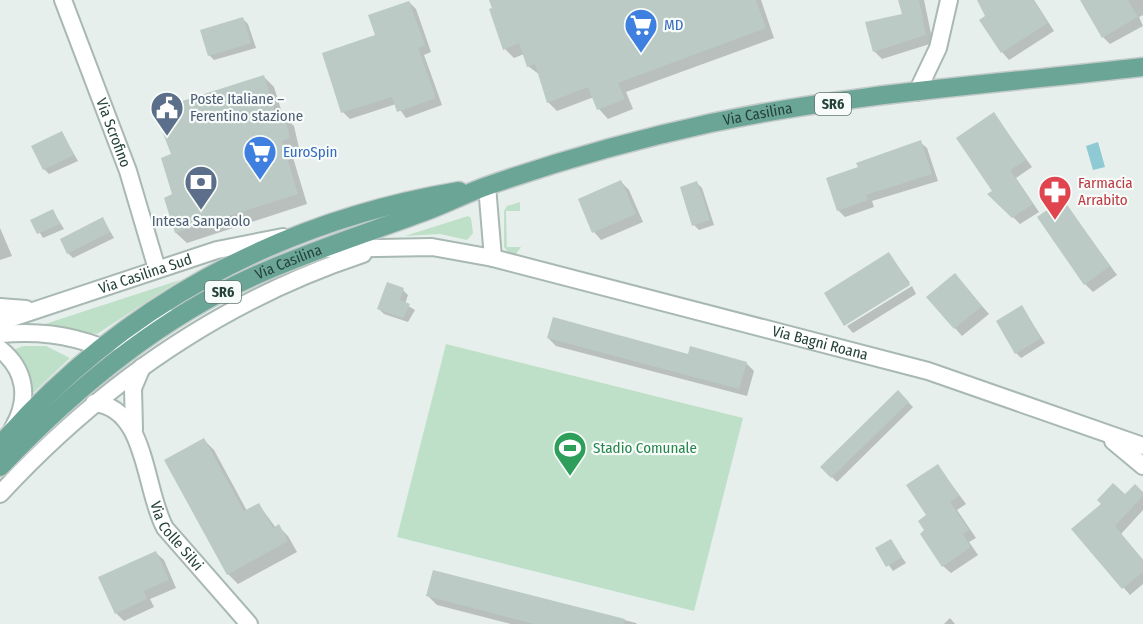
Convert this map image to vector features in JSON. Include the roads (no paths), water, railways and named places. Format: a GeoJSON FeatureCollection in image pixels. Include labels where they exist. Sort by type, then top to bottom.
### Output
{"type":"FeatureCollection","features":[{"type":"Feature","properties":{"kind":"main road","name":"Via Casilina"},"geometry":{"type":"LineString","coordinates":[[3,441],[50,392],[101,347],[137,320],[192,285],[293,236],[381,207],[488,186],[623,145],[714,123],[917,92],[1143,67]]}},
{"type":"Feature","properties":{"kind":"main road","name":"Via Casilina"},"geometry":{"type":"LineString","coordinates":[[0,467],[41,426],[98,377],[140,344],[210,299],[253,276],[318,249],[439,207],[488,186]]}},
{"type":"Feature","properties":{"kind":"street","name":"Via Scrofino"},"geometry":{"type":"LineString","coordinates":[[63,0],[128,171],[157,269]]}},
{"type":"Feature","properties":{"kind":"street"},"geometry":{"type":"LineString","coordinates":[[917,92],[938,48],[949,0]]}},
{"type":"Feature","properties":{"kind":"street"},"geometry":{"type":"LineString","coordinates":[[488,186],[493,258]]}},
{"type":"Feature","properties":{"kind":"street","name":"Via Casilina Sud"},"geometry":{"type":"LineString","coordinates":[[0,322],[157,269],[232,247],[293,236]]}},
{"type":"Feature","properties":{"kind":"street","name":"Via Bagni Roana"},"geometry":{"type":"LineString","coordinates":[[378,249],[432,247],[493,258],[928,371],[1143,447]]}},
{"type":"Feature","properties":{"kind":"street"},"geometry":{"type":"LineString","coordinates":[[318,249],[378,249]]}},
{"type":"Feature","properties":{"kind":"street"},"geometry":{"type":"LineString","coordinates":[[0,494],[94,404],[145,363],[263,293],[314,271],[378,249]]}},
{"type":"Feature","properties":{"kind":"street"},"geometry":{"type":"LineString","coordinates":[[0,334],[34,332],[62,334],[101,347],[210,299]]}},
{"type":"Feature","properties":{"kind":"street"},"geometry":{"type":"LineString","coordinates":[[0,308],[36,310]]}},
{"type":"Feature","properties":{"kind":"street"},"geometry":{"type":"LineString","coordinates":[[0,349],[15,364],[24,392],[23,407],[3,441]]}},
{"type":"Feature","properties":{"kind":"street"},"geometry":{"type":"LineString","coordinates":[[134,433],[133,388],[145,363]]}},
{"type":"Feature","properties":{"kind":"street"},"geometry":{"type":"LineString","coordinates":[[94,404],[118,410],[127,419],[134,433]]}},
{"type":"Feature","properties":{"kind":"street","name":"Via Colle Silvi"},"geometry":{"type":"LineString","coordinates":[[134,433],[154,501],[165,528],[249,624]]}},
{"type":"Feature","properties":{"kind":"street"},"geometry":{"type":"LineString","coordinates":[[1108,436],[1143,466]]}},
{"type":"Feature","properties":{"kind":"water"},"geometry":{"type":"Polygon","coordinates":[[[1098,142],[1105,167],[1093,170],[1086,146],[1098,142]]]}},
{"type":"Feature","properties":{"kind":"place","name":"MD"},"geometry":{"type":"Point","coordinates":[641,54]}},
{"type":"Feature","properties":{"kind":"place","name":"Poste Italiane – Ferentino stazione"},"geometry":{"type":"Point","coordinates":[167,137]}},
{"type":"Feature","properties":{"kind":"place","name":"EuroSpin"},"geometry":{"type":"Point","coordinates":[260,181]}},
{"type":"Feature","properties":{"kind":"place","name":"Intesa Sanpaolo"},"geometry":{"type":"Point","coordinates":[201,211]}},
{"type":"Feature","properties":{"kind":"place","name":"Farmacia Arrabito"},"geometry":{"type":"Point","coordinates":[1055,221]}},
{"type":"Feature","properties":{"kind":"place","name":"Stadio Comunale"},"geometry":{"type":"Point","coordinates":[570,477]}}]}
